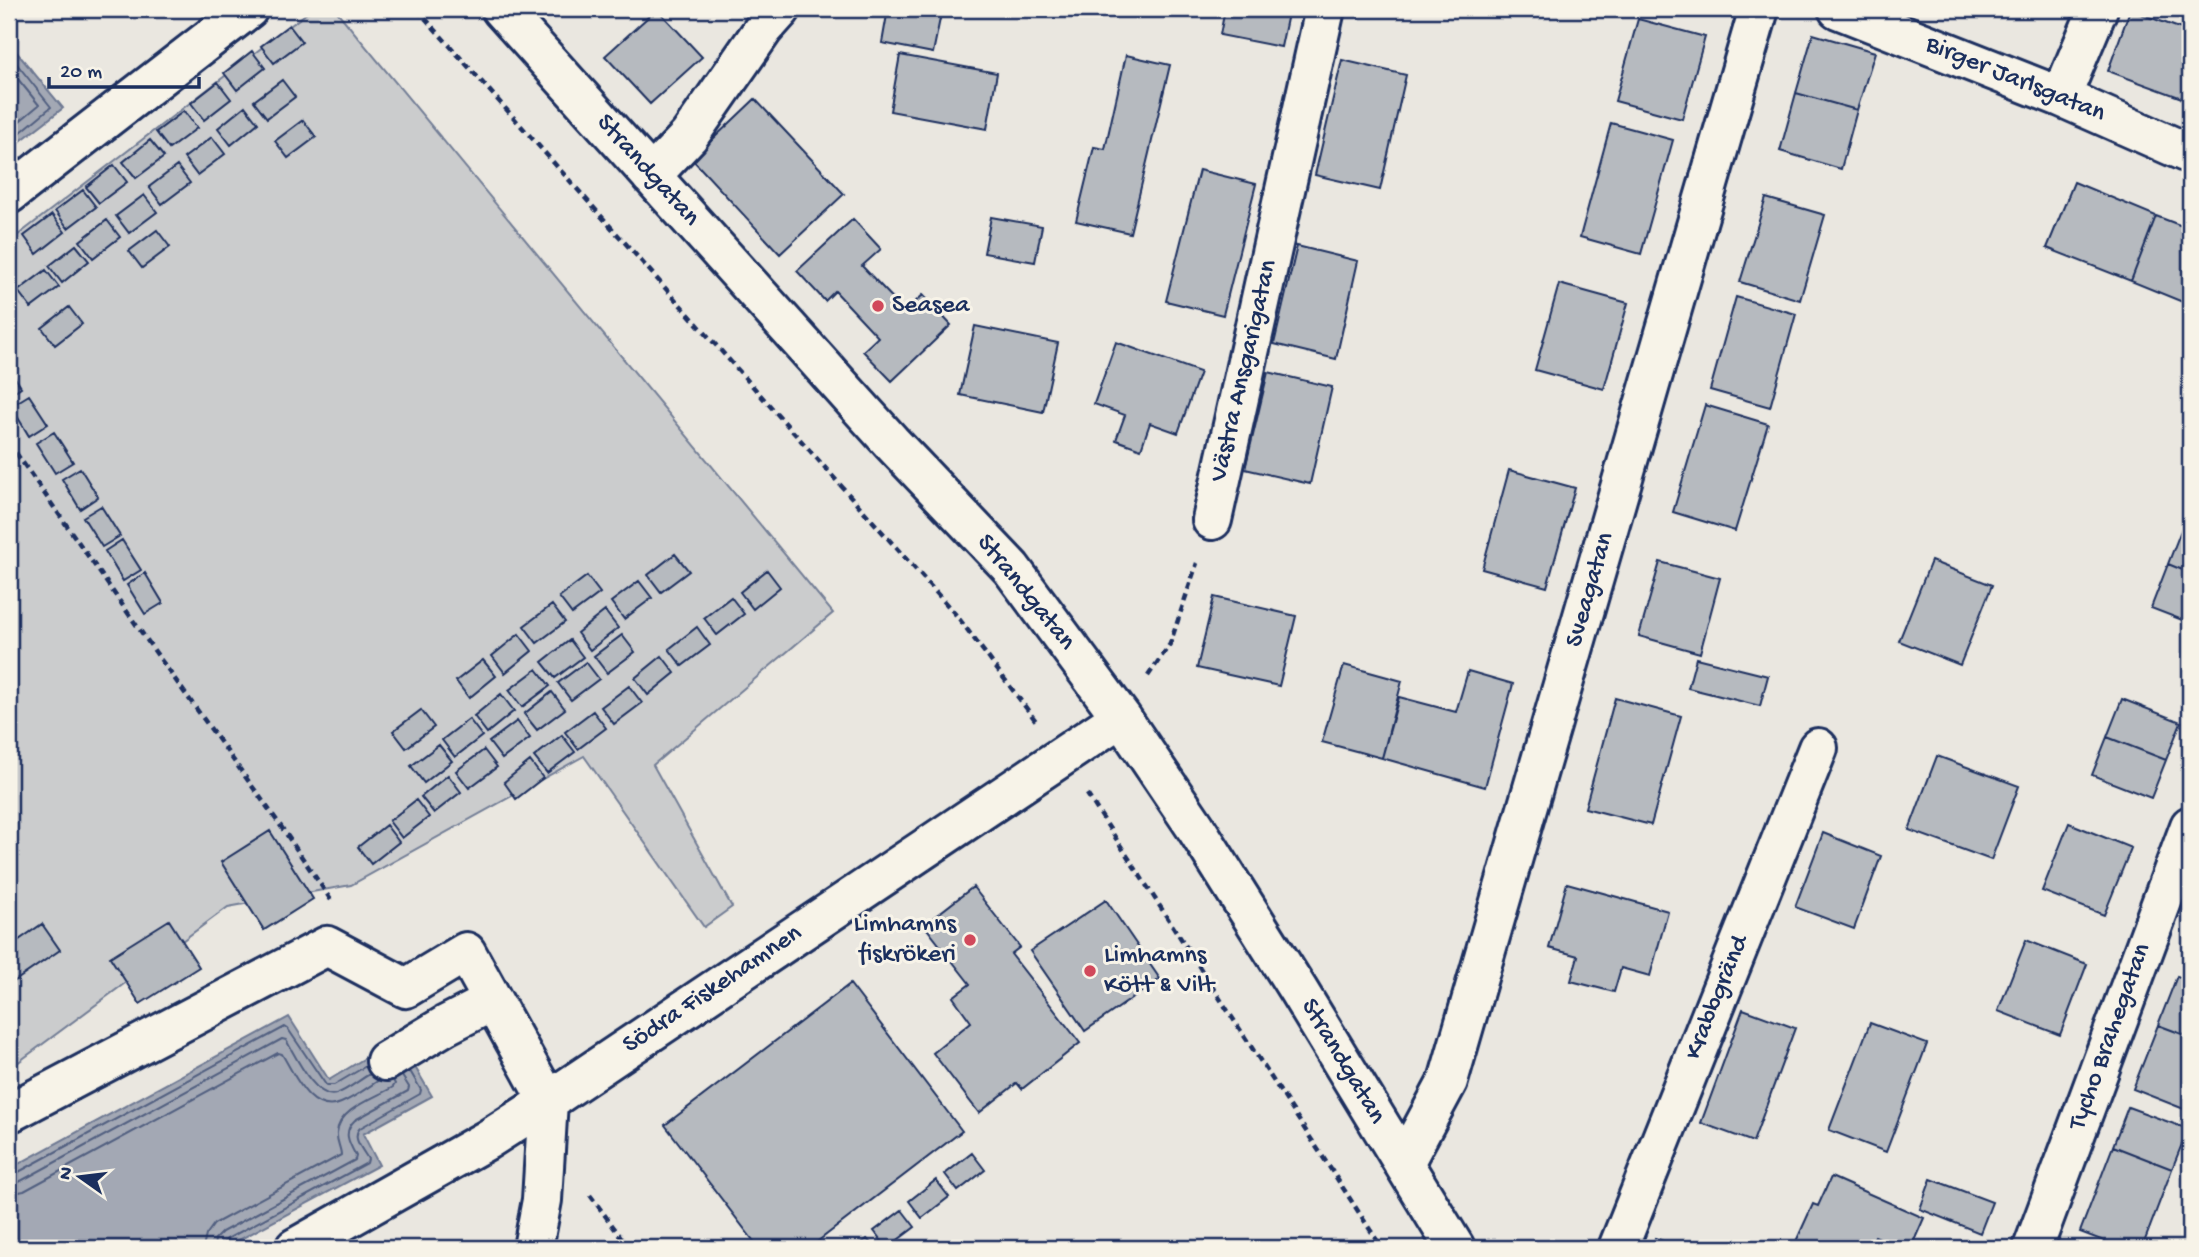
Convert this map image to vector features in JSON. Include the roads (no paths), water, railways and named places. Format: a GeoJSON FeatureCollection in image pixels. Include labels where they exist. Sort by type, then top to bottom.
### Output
{"type":"FeatureCollection","features":[{"type":"Feature","properties":{"kind":"street"},"geometry":{"type":"LineString","coordinates":[[9,194],[248,9]]}},
{"type":"Feature","properties":{"kind":"street","name":"Strandgatan"},"geometry":{"type":"LineString","coordinates":[[500,9],[891,442],[1011,568],[1121,718],[1196,828],[1455,1248]]}},
{"type":"Feature","properties":{"kind":"street"},"geometry":{"type":"LineString","coordinates":[[651,176],[689,136],[764,28],[781,9]]}},
{"type":"Feature","properties":{"kind":"street","name":"Västra Ansgarigatan"},"geometry":{"type":"LineString","coordinates":[[1212,520],[1325,9]]}},
{"type":"Feature","properties":{"kind":"street","name":"Sveagatan"},"geometry":{"type":"LineString","coordinates":[[1404,1163],[1448,1081],[1759,9]]}},
{"type":"Feature","properties":{"kind":"street","name":"Birger Jarlsgatan"},"geometry":{"type":"LineString","coordinates":[[1838,9],[2061,97],[2190,154]]}},
{"type":"Feature","properties":{"kind":"street"},"geometry":{"type":"LineString","coordinates":[[2061,97],[2098,9]]}},
{"type":"Feature","properties":{"kind":"street","name":"Södra Fiskehamnen"},"geometry":{"type":"LineString","coordinates":[[295,1248],[486,1140],[548,1101],[1121,718]]}},
{"type":"Feature","properties":{"kind":"street","name":"Krabbgränd"},"geometry":{"type":"LineString","coordinates":[[1618,1248],[1818,748]]}},
{"type":"Feature","properties":{"kind":"street","name":"Tycho Brahegatan"},"geometry":{"type":"LineString","coordinates":[[2033,1248],[2190,826]]}},
{"type":"Feature","properties":{"kind":"street"},"geometry":{"type":"LineString","coordinates":[[9,1109],[11,1112],[327,946],[406,988],[466,952],[548,1101],[542,1200],[533,1248]]}},
{"type":"Feature","properties":{"kind":"street"},"geometry":{"type":"LineString","coordinates":[[386,1061],[493,1001]]}},
{"type":"Feature","properties":{"kind":"water"},"geometry":{"type":"Polygon","coordinates":[[[9,43],[63,108],[9,150],[9,43]]]}},
{"type":"Feature","properties":{"kind":"water"},"geometry":{"type":"Polygon","coordinates":[[[289,1017],[329,1080],[398,1038],[432,1096],[363,1134],[379,1165],[224,1248],[9,1248],[9,1169],[289,1017]]]}},
{"type":"Feature","properties":{"kind":"place","name":"Seasea"},"geometry":{"type":"Point","coordinates":[878,306]}},
{"type":"Feature","properties":{"kind":"place","name":"Limhamns fiskrökeri"},"geometry":{"type":"Point","coordinates":[970,940]}},
{"type":"Feature","properties":{"kind":"place","name":"Limhamns Kött & Vilt"},"geometry":{"type":"Point","coordinates":[1090,971]}}]}
